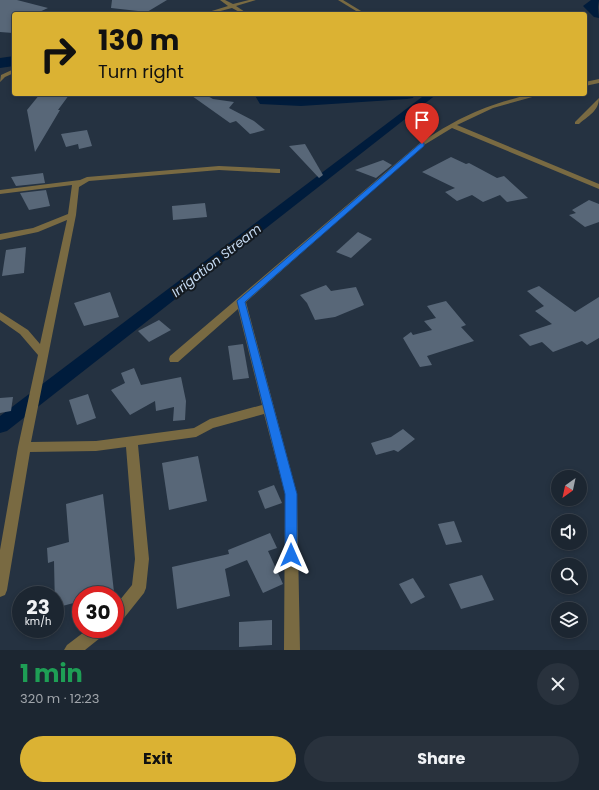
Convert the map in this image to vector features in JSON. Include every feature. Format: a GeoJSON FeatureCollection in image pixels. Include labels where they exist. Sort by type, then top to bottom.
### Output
{"type":"FeatureCollection","features":[{"type":"Feature","properties":{"kind":"street"},"geometry":{"type":"LineString","coordinates":[[222,0],[242,12]]}},
{"type":"Feature","properties":{"kind":"street"},"geometry":{"type":"LineString","coordinates":[[211,12],[254,0]]}},
{"type":"Feature","properties":{"kind":"street"},"geometry":{"type":"LineString","coordinates":[[340,0],[361,12]]}},
{"type":"Feature","properties":{"kind":"street"},"geometry":{"type":"LineString","coordinates":[[0,80],[3,76],[12,71]]}},
{"type":"Feature","properties":{"kind":"street"},"geometry":{"type":"LineString","coordinates":[[587,84],[598,83]]}},
{"type":"Feature","properties":{"kind":"street"},"geometry":{"type":"LineString","coordinates":[[174,359],[422,144],[451,125],[476,112],[509,101],[531,96]]}},
{"type":"Feature","properties":{"kind":"street"},"geometry":{"type":"LineString","coordinates":[[577,123],[594,108],[599,100]]}},
{"type":"Feature","properties":{"kind":"street"},"geometry":{"type":"LineString","coordinates":[[451,125],[599,186]]}},
{"type":"Feature","properties":{"kind":"street"},"geometry":{"type":"LineString","coordinates":[[0,192],[79,182],[87,179],[219,168],[277,171]]}},
{"type":"Feature","properties":{"kind":"street"},"geometry":{"type":"LineString","coordinates":[[0,590],[24,447],[72,215],[75,186],[79,182]]}},
{"type":"Feature","properties":{"kind":"street"},"geometry":{"type":"LineString","coordinates":[[0,237],[35,230],[72,215]]}},
{"type":"Feature","properties":{"kind":"street"},"geometry":{"type":"LineString","coordinates":[[241,301],[291,494],[292,650]]}},
{"type":"Feature","properties":{"kind":"street"},"geometry":{"type":"LineString","coordinates":[[0,315],[24,332],[43,354]]}},
{"type":"Feature","properties":{"kind":"street"},"geometry":{"type":"LineString","coordinates":[[24,447],[96,446],[196,432],[210,424],[269,408]]}},
{"type":"Feature","properties":{"kind":"street"},"geometry":{"type":"LineString","coordinates":[[124,607],[139,588],[142,559],[132,441]]}},
{"type":"Feature","properties":{"kind":"street"},"geometry":{"type":"LineString","coordinates":[[72,650],[88,638]]}},
{"type":"Feature","properties":{"kind":"building"},"geometry":{"type":"Polygon","coordinates":[[[0,0],[17,0],[48,8],[39,12],[12,12],[12,33],[0,32],[0,0]]]}},
{"type":"Feature","properties":{"kind":"building"},"geometry":{"type":"Polygon","coordinates":[[[112,0],[167,0],[147,12],[111,8],[112,0]]]}},
{"type":"Feature","properties":{"kind":"building"},"geometry":{"type":"Polygon","coordinates":[[[38,96],[68,96],[58,110],[60,110],[35,152],[27,110],[38,96]]]}},
{"type":"Feature","properties":{"kind":"building"},"geometry":{"type":"Polygon","coordinates":[[[192,96],[208,96],[213,99],[234,102],[229,108],[254,121],[265,130],[250,134],[236,121],[230,123],[192,96]]]}},
{"type":"Feature","properties":{"kind":"building"},"geometry":{"type":"Polygon","coordinates":[[[87,130],[92,146],[79,149],[78,144],[66,147],[61,134],[87,130]]]}},
{"type":"Feature","properties":{"kind":"building"},"geometry":{"type":"Polygon","coordinates":[[[305,144],[323,175],[319,178],[289,146],[305,144]]]}},
{"type":"Feature","properties":{"kind":"building"},"geometry":{"type":"Polygon","coordinates":[[[451,157],[466,164],[469,163],[497,178],[504,176],[528,198],[507,202],[500,195],[483,202],[472,195],[457,201],[445,192],[455,188],[422,172],[451,157]]]}},
{"type":"Feature","properties":{"kind":"building"},"geometry":{"type":"Polygon","coordinates":[[[383,160],[392,165],[376,178],[355,170],[383,160]]]}},
{"type":"Feature","properties":{"kind":"building"},"geometry":{"type":"Polygon","coordinates":[[[43,173],[45,183],[16,186],[11,177],[43,173]]]}},
{"type":"Feature","properties":{"kind":"building"},"geometry":{"type":"Polygon","coordinates":[[[46,190],[50,206],[29,210],[20,193],[46,190]]]}},
{"type":"Feature","properties":{"kind":"building"},"geometry":{"type":"Polygon","coordinates":[[[589,200],[599,204],[599,222],[585,227],[569,215],[576,213],[572,210],[589,200]]]}},
{"type":"Feature","properties":{"kind":"building"},"geometry":{"type":"Polygon","coordinates":[[[205,203],[207,217],[173,220],[172,206],[205,203]]]}},
{"type":"Feature","properties":{"kind":"building"},"geometry":{"type":"Polygon","coordinates":[[[358,232],[372,239],[351,258],[336,252],[358,232]]]}},
{"type":"Feature","properties":{"kind":"building"},"geometry":{"type":"Polygon","coordinates":[[[26,247],[24,273],[2,276],[6,250],[26,247]]]}},
{"type":"Feature","properties":{"kind":"building"},"geometry":{"type":"Polygon","coordinates":[[[326,285],[331,291],[356,287],[364,305],[335,317],[315,320],[307,303],[300,295],[326,285]]]}},
{"type":"Feature","properties":{"kind":"building"},"geometry":{"type":"Polygon","coordinates":[[[539,286],[575,312],[599,297],[599,338],[587,345],[582,341],[553,352],[542,342],[530,346],[519,335],[552,324],[535,311],[544,306],[527,291],[539,286]]]}},
{"type":"Feature","properties":{"kind":"building"},"geometry":{"type":"Polygon","coordinates":[[[110,292],[119,317],[84,326],[74,303],[110,292]]]}},
{"type":"Feature","properties":{"kind":"building"},"geometry":{"type":"Polygon","coordinates":[[[446,301],[466,325],[461,327],[474,341],[427,356],[432,365],[420,367],[403,338],[411,332],[413,335],[432,330],[424,321],[436,318],[427,306],[446,301]]]}},
{"type":"Feature","properties":{"kind":"building"},"geometry":{"type":"Polygon","coordinates":[[[159,320],[171,330],[149,342],[138,331],[159,320]]]}},
{"type":"Feature","properties":{"kind":"building"},"geometry":{"type":"Polygon","coordinates":[[[243,344],[249,378],[233,380],[228,346],[243,344]]]}},
{"type":"Feature","properties":{"kind":"building"},"geometry":{"type":"Polygon","coordinates":[[[134,368],[141,385],[181,377],[186,401],[185,420],[173,421],[174,407],[156,411],[155,401],[130,415],[111,390],[125,383],[121,373],[134,368]]]}},
{"type":"Feature","properties":{"kind":"building"},"geometry":{"type":"Polygon","coordinates":[[[88,394],[96,418],[77,425],[69,400],[88,394]]]}},
{"type":"Feature","properties":{"kind":"building"},"geometry":{"type":"Polygon","coordinates":[[[13,397],[11,411],[0,413],[0,398],[13,397]]]}},
{"type":"Feature","properties":{"kind":"building"},"geometry":{"type":"Polygon","coordinates":[[[403,429],[415,439],[398,452],[394,450],[376,455],[371,443],[391,437],[403,429]]]}},
{"type":"Feature","properties":{"kind":"building"},"geometry":{"type":"Polygon","coordinates":[[[198,456],[207,501],[169,510],[162,463],[198,456]]]}},
{"type":"Feature","properties":{"kind":"building"},"geometry":{"type":"Polygon","coordinates":[[[274,485],[282,503],[265,509],[258,491],[274,485]]]}},
{"type":"Feature","properties":{"kind":"building"},"geometry":{"type":"Polygon","coordinates":[[[103,494],[113,586],[72,586],[72,603],[64,606],[64,586],[55,586],[54,561],[48,563],[47,548],[69,542],[66,504],[103,494]]]}},
{"type":"Feature","properties":{"kind":"building"},"geometry":{"type":"Polygon","coordinates":[[[454,521],[462,542],[446,545],[438,524],[454,521]]]}},
{"type":"Feature","properties":{"kind":"building"},"geometry":{"type":"Polygon","coordinates":[[[270,533],[277,548],[268,551],[283,584],[263,593],[247,560],[225,569],[230,596],[177,609],[172,567],[229,554],[228,550],[270,533]]]}},
{"type":"Feature","properties":{"kind":"building"},"geometry":{"type":"Polygon","coordinates":[[[482,575],[494,600],[461,609],[449,584],[482,575]]]}},
{"type":"Feature","properties":{"kind":"building"},"geometry":{"type":"Polygon","coordinates":[[[413,578],[425,597],[411,604],[399,584],[413,578]]]}},
{"type":"Feature","properties":{"kind":"building"},"geometry":{"type":"Polygon","coordinates":[[[272,620],[272,645],[239,647],[239,622],[272,620]]]}},
{"type":"Feature","properties":{"kind":"waterway"},"geometry":{"type":"LineString","coordinates":[[599,1],[589,6],[599,14]]}},
{"type":"Feature","properties":{"kind":"waterway"},"geometry":{"type":"LineString","coordinates":[[0,63],[12,61]]}},
{"type":"Feature","properties":{"kind":"waterway"},"geometry":{"type":"LineString","coordinates":[[263,96],[266,100],[301,101],[377,96]]}},
{"type":"Feature","properties":{"kind":"waterway","name":"Irrigation Stream"},"geometry":{"type":"LineString","coordinates":[[0,426],[429,96]]}},
{"type":"Feature","properties":{"kind":"route"},"geometry":{"type":"LineString","coordinates":[[291,555],[291,494],[241,301],[422,144]]}}]}
